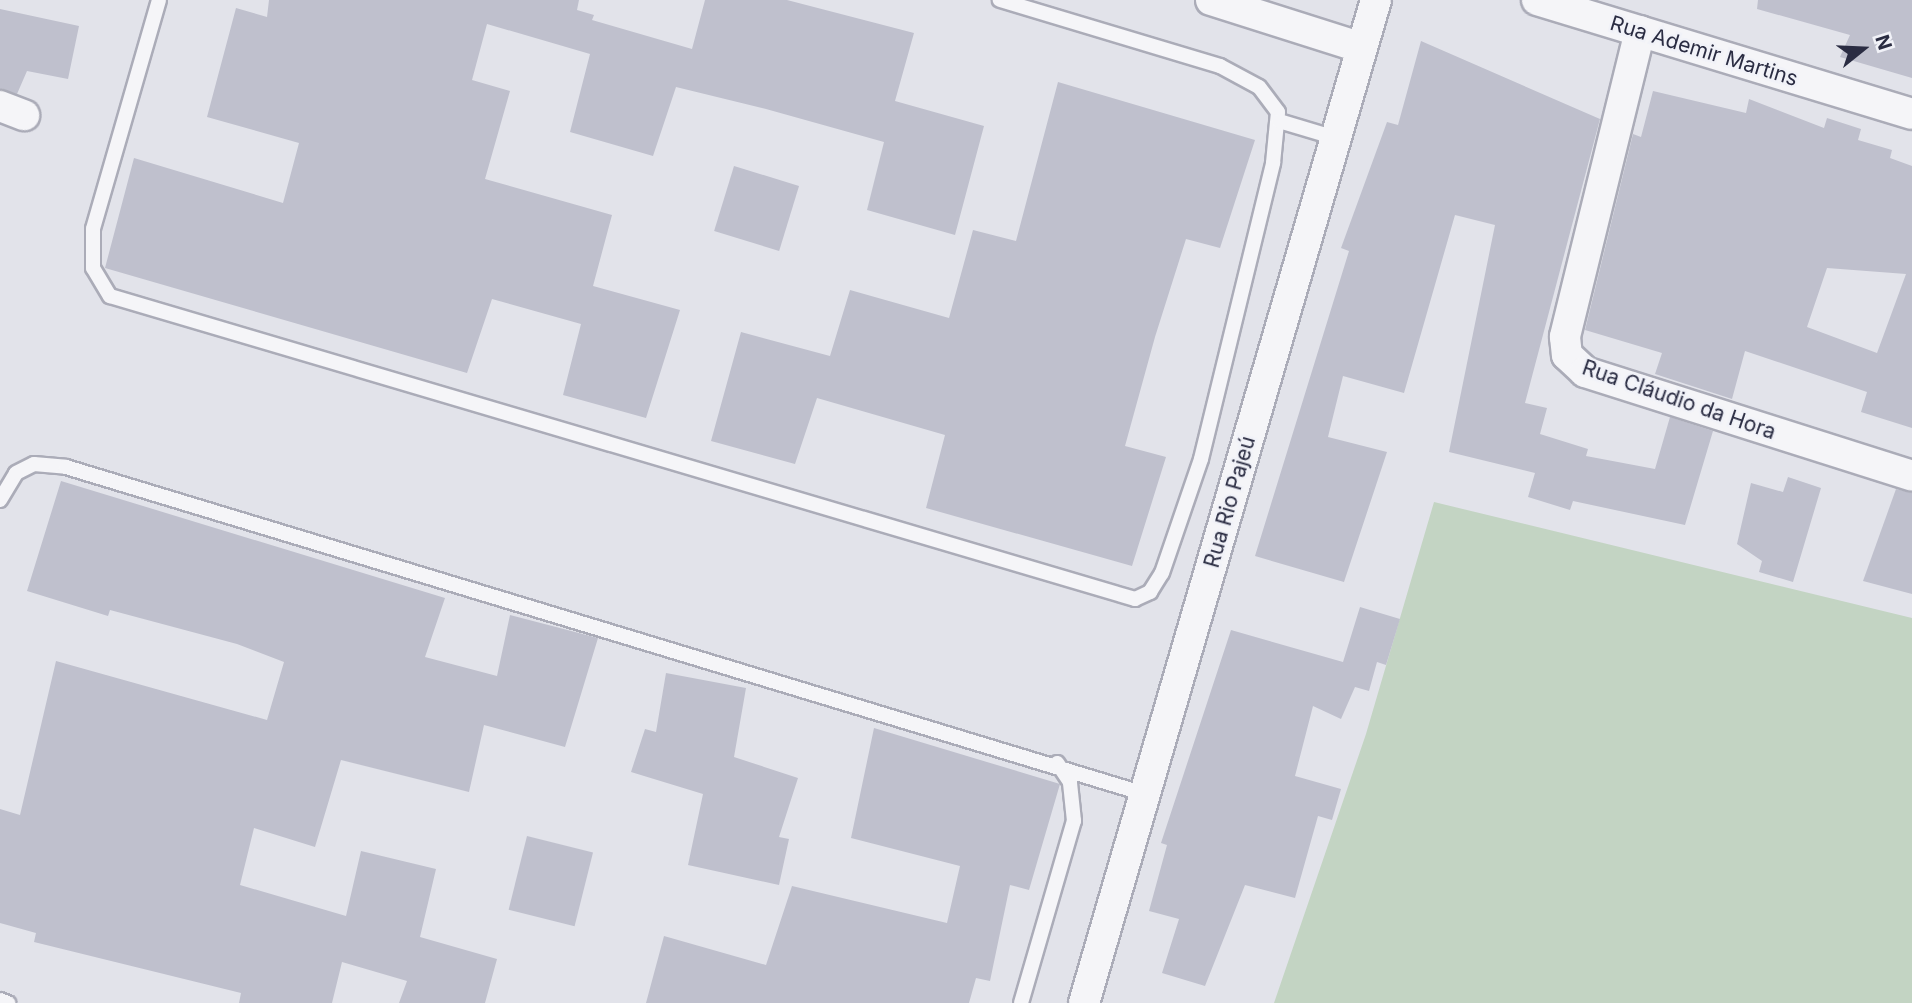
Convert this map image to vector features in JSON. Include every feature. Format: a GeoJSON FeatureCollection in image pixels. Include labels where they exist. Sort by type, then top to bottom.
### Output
{"type":"FeatureCollection","features":[{"type":"Feature","properties":{"kind":"street"},"geometry":{"type":"LineString","coordinates":[[1211,0],[1362,48]]}},
{"type":"Feature","properties":{"kind":"street","name":"Rua Rio Pajeú"},"geometry":{"type":"LineString","coordinates":[[1084,1003],[1376,0]]}},
{"type":"Feature","properties":{"kind":"street","name":"Rua Ademir Martins"},"geometry":{"type":"LineString","coordinates":[[1537,0],[1912,114]]}},
{"type":"Feature","properties":{"kind":"street","name":"Rua Cláudio da Hora"},"geometry":{"type":"LineString","coordinates":[[1640,31],[1565,337],[1567,355],[1586,372],[1912,476]]}},
{"type":"Feature","properties":{"kind":"lane"},"geometry":{"type":"LineString","coordinates":[[159,0],[93,229],[96,279],[110,296],[1127,600],[1150,593],[1162,573],[1201,459],[1235,335],[1279,121],[1259,87],[1220,66],[1000,0]]}},
{"type":"Feature","properties":{"kind":"lane"},"geometry":{"type":"LineString","coordinates":[[1279,121],[1336,138]]}},
{"type":"Feature","properties":{"kind":"lane"},"geometry":{"type":"LineString","coordinates":[[0,500],[16,473],[34,464],[66,467],[1057,763],[1145,794]]}},
{"type":"Feature","properties":{"kind":"lane"},"geometry":{"type":"LineString","coordinates":[[1020,1003],[1073,821],[1070,782],[1057,763]]}},
{"type":"Feature","properties":{"kind":"lane"},"geometry":{"type":"LineString","coordinates":[[0,1000],[8,1003]]}},
{"type":"Feature","properties":{"kind":"green space"},"geometry":{"type":"Polygon","coordinates":[[[1434,502],[1912,618],[1912,1003],[1274,1003],[1366,734],[1434,502]]]}},
{"type":"Feature","properties":{"kind":"building"},"geometry":{"type":"Polygon","coordinates":[[[269,0],[579,0],[577,10],[594,15],[592,20],[692,49],[705,0],[787,0],[914,33],[895,101],[984,126],[955,235],[867,210],[884,142],[766,109],[676,87],[653,156],[570,132],[590,54],[487,24],[472,80],[510,91],[485,179],[612,215],[593,286],[680,310],[646,418],[563,395],[581,324],[492,299],[467,373],[105,268],[134,158],[283,203],[299,143],[207,117],[236,8],[267,17],[269,0]]]}},
{"type":"Feature","properties":{"kind":"building"},"geometry":{"type":"Polygon","coordinates":[[[1758,0],[1912,0],[1912,78],[1840,57],[1850,35],[1757,9],[1758,0]]]}},
{"type":"Feature","properties":{"kind":"building"},"geometry":{"type":"Polygon","coordinates":[[[0,9],[79,26],[68,79],[27,71],[17,94],[0,89],[0,9]]]}},
{"type":"Feature","properties":{"kind":"building"},"geometry":{"type":"Polygon","coordinates":[[[1421,41],[1600,119],[1525,403],[1547,408],[1540,434],[1588,449],[1586,456],[1655,469],[1670,417],[1713,431],[1685,525],[1573,501],[1570,510],[1528,497],[1535,473],[1449,452],[1495,225],[1455,215],[1404,393],[1343,376],[1328,437],[1387,452],[1344,582],[1255,556],[1349,251],[1341,248],[1387,122],[1398,125],[1421,41]]]}},
{"type":"Feature","properties":{"kind":"building"},"geometry":{"type":"Polygon","coordinates":[[[1058,82],[1255,140],[1220,248],[1186,239],[1155,337],[1125,446],[1166,457],[1132,566],[926,508],[945,435],[817,398],[795,464],[711,441],[741,332],[830,356],[850,290],[949,318],[973,230],[1016,241],[1058,82]]]}},
{"type":"Feature","properties":{"kind":"building"},"geometry":{"type":"Polygon","coordinates":[[[1653,91],[1746,113],[1749,99],[1824,128],[1827,118],[1861,129],[1858,140],[1892,150],[1890,158],[1912,166],[1912,428],[1861,412],[1867,392],[1745,351],[1732,399],[1655,374],[1662,353],[1585,330],[1633,134],[1641,137],[1653,91]],[[1827,268],[1807,327],[1877,353],[1906,274],[1827,268]]]}},
{"type":"Feature","properties":{"kind":"building"},"geometry":{"type":"Polygon","coordinates":[[[734,166],[799,186],[779,251],[714,231],[734,166]]]}},
{"type":"Feature","properties":{"kind":"building"},"geometry":{"type":"Polygon","coordinates":[[[1788,477],[1821,488],[1793,582],[1759,572],[1762,561],[1737,544],[1751,483],[1783,492],[1788,477]]]}},
{"type":"Feature","properties":{"kind":"building"},"geometry":{"type":"Polygon","coordinates":[[[61,481],[445,598],[425,657],[497,676],[510,615],[598,638],[565,747],[484,725],[469,792],[341,760],[315,847],[254,828],[240,885],[346,916],[361,851],[436,869],[420,937],[497,959],[485,1003],[399,1003],[407,981],[342,962],[332,1003],[239,1003],[241,993],[34,942],[36,933],[0,923],[0,809],[20,815],[56,661],[267,720],[284,662],[237,644],[110,610],[108,616],[27,591],[61,481]]]}},
{"type":"Feature","properties":{"kind":"building"},"geometry":{"type":"Polygon","coordinates":[[[1896,489],[1912,493],[1912,594],[1863,581],[1896,489]]]}},
{"type":"Feature","properties":{"kind":"building"},"geometry":{"type":"Polygon","coordinates":[[[1360,607],[1400,619],[1386,665],[1377,662],[1369,691],[1355,687],[1341,719],[1313,706],[1295,776],[1341,789],[1332,820],[1318,816],[1295,898],[1245,885],[1205,986],[1162,973],[1179,919],[1149,911],[1167,845],[1161,843],[1231,630],[1343,662],[1360,607]]]}},
{"type":"Feature","properties":{"kind":"building"},"geometry":{"type":"Polygon","coordinates":[[[666,673],[746,688],[734,757],[798,778],[779,837],[789,839],[779,885],[688,865],[703,794],[631,772],[645,729],[656,732],[666,673]]]}},
{"type":"Feature","properties":{"kind":"building"},"geometry":{"type":"Polygon","coordinates":[[[874,728],[1060,784],[1029,890],[1010,885],[990,981],[976,978],[969,1003],[646,1003],[664,936],[766,965],[792,886],[947,923],[960,866],[851,838],[874,728]]]}},
{"type":"Feature","properties":{"kind":"building"},"geometry":{"type":"Polygon","coordinates":[[[527,836],[593,852],[575,926],[509,910],[527,836]]]}}]}
